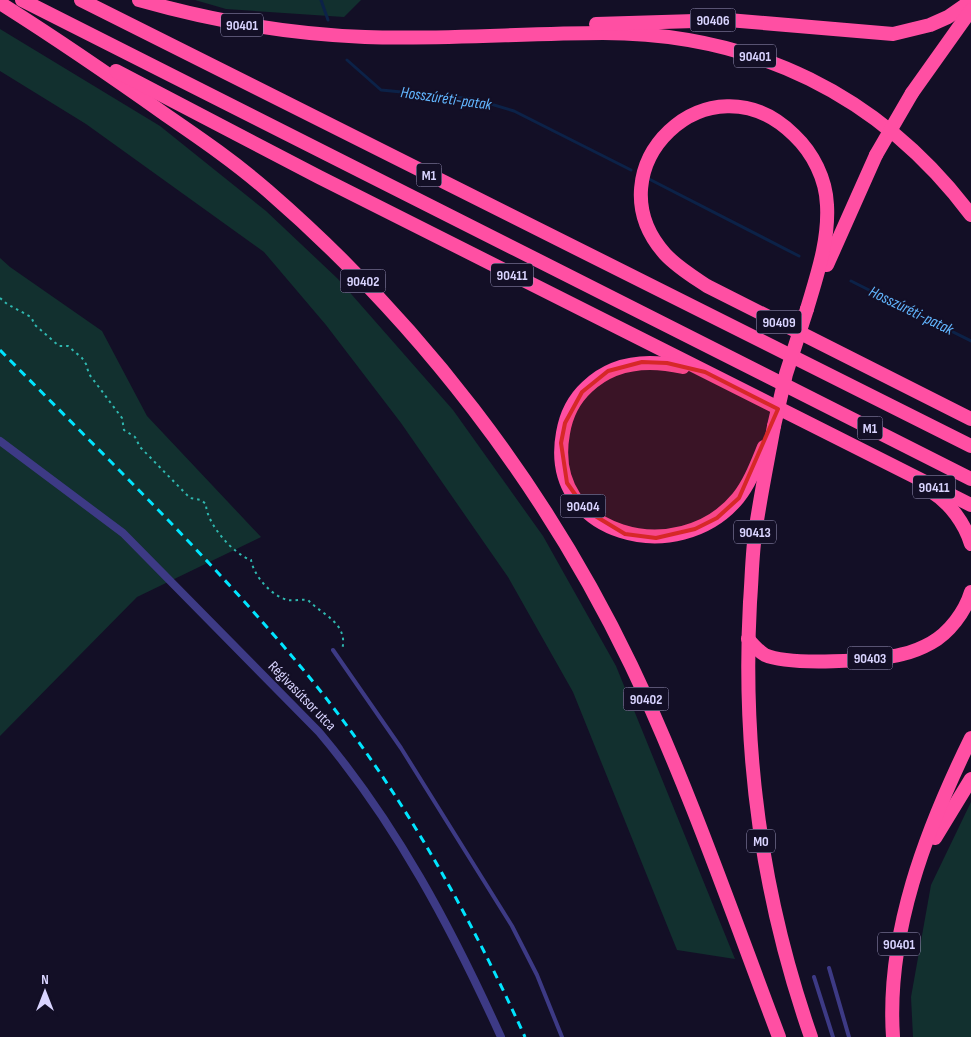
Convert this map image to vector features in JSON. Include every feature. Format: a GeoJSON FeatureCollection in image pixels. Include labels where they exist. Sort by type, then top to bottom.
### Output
{"type":"FeatureCollection","features":[{"type":"Feature","properties":{"kind":"highway","name":"M1"},"geometry":{"type":"LineString","coordinates":[[22,0],[971,479]]}},
{"type":"Feature","properties":{"kind":"highway","name":"M1"},"geometry":{"type":"LineString","coordinates":[[81,0],[971,446]]}},
{"type":"Feature","properties":{"kind":"highway","name":"90401"},"geometry":{"type":"LineString","coordinates":[[139,0],[180,12],[239,24],[319,34],[422,38],[604,33],[683,38],[743,52],[797,72],[857,105],[898,136],[941,176],[971,215]]}},
{"type":"Feature","properties":{"kind":"highway","name":"90406"},"geometry":{"type":"LineString","coordinates":[[534,34],[573,26],[710,20],[893,34],[930,26],[948,17],[971,1]]}},
{"type":"Feature","properties":{"kind":"highway"},"geometry":{"type":"LineString","coordinates":[[0,3],[77,52]]}},
{"type":"Feature","properties":{"kind":"highway","name":"90413"},"geometry":{"type":"LineString","coordinates":[[748,639],[756,528],[774,426],[786,374],[807,309],[876,155],[912,94],[971,10]]}},
{"type":"Feature","properties":{"kind":"highway","name":"90411"},"geometry":{"type":"LineString","coordinates":[[77,52],[319,178],[971,505]]}},
{"type":"Feature","properties":{"kind":"highway","name":"90402"},"geometry":{"type":"LineString","coordinates":[[77,52],[220,152],[267,190],[332,249],[383,301],[453,382],[503,450],[554,526],[582,573],[630,665],[662,736],[779,1037]]}},
{"type":"Feature","properties":{"kind":"highway","name":"90409"},"geometry":{"type":"LineString","coordinates":[[807,309],[824,253],[827,204],[825,190],[817,166],[803,144],[783,124],[769,116],[743,107],[718,106],[683,118],[666,133],[649,158],[642,178],[642,200],[648,228],[663,252],[682,270],[706,286],[971,419]]}},
{"type":"Feature","properties":{"kind":"highway","name":"90404"},"geometry":{"type":"LineString","coordinates":[[705,372],[667,363],[642,362],[608,370],[582,392],[572,406],[565,423],[561,443],[562,463],[567,483],[587,511],[600,521],[625,534],[656,538],[685,533],[706,524],[739,498],[748,484],[774,426]]}},
{"type":"Feature","properties":{"kind":"highway"},"geometry":{"type":"LineString","coordinates":[[896,468],[938,496],[952,510],[965,529],[971,544]]}},
{"type":"Feature","properties":{"kind":"highway","name":"90403"},"geometry":{"type":"LineString","coordinates":[[748,639],[763,654],[777,659],[858,659],[903,654],[934,642],[958,618],[971,592]]}},
{"type":"Feature","properties":{"kind":"highway","name":"M0"},"geometry":{"type":"LineString","coordinates":[[748,639],[751,754],[764,858],[774,912],[796,995],[811,1037]]}},
{"type":"Feature","properties":{"kind":"highway","name":"90401"},"geometry":{"type":"LineString","coordinates":[[893,1037],[893,987],[903,920],[918,866],[946,792],[971,738]]}},
{"type":"Feature","properties":{"kind":"highway"},"geometry":{"type":"LineString","coordinates":[[918,866],[971,779]]}},
{"type":"Feature","properties":{"kind":"street","name":"Régivasútsor utca"},"geometry":{"type":"LineString","coordinates":[[0,441],[123,533],[313,726],[338,755],[413,864],[483,998],[501,1037]]}},
{"type":"Feature","properties":{"kind":"lane"},"geometry":{"type":"LineString","coordinates":[[333,650],[401,748],[512,926],[537,975],[562,1037]]}},
{"type":"Feature","properties":{"kind":"lane"},"geometry":{"type":"LineString","coordinates":[[829,968],[850,1037]]}},
{"type":"Feature","properties":{"kind":"lane"},"geometry":{"type":"LineString","coordinates":[[814,977],[833,1037]]}},
{"type":"Feature","properties":{"kind":"path"},"geometry":{"type":"LineString","coordinates":[[0,298],[31,317],[35,325],[59,346],[68,346],[82,358],[89,374],[122,418],[124,430],[135,437],[140,447],[190,498],[202,500],[206,504],[206,512],[210,522],[244,557],[251,560],[253,569],[261,580],[279,597],[290,600],[308,600],[338,625],[344,644],[340,660]]}},
{"type":"Feature","properties":{"kind":"highlighted area"},"geometry":{"type":"Polygon","coordinates":[[[642,362],[667,363],[705,372],[778,409],[739,498],[717,518],[695,529],[656,538],[625,534],[587,511],[567,483],[561,443],[565,423],[582,392],[608,371],[642,362]]]}},
{"type":"Feature","properties":{"kind":"green space"},"geometry":{"type":"Polygon","coordinates":[[[195,0],[361,0],[344,17],[226,9],[195,0]]]}},
{"type":"Feature","properties":{"kind":"green space"},"geometry":{"type":"Polygon","coordinates":[[[0,29],[160,126],[266,211],[338,279],[453,410],[543,536],[616,666],[735,959],[677,950],[573,692],[508,577],[401,423],[326,325],[264,252],[86,124],[0,71],[0,29]]]}},
{"type":"Feature","properties":{"kind":"green space"},"geometry":{"type":"Polygon","coordinates":[[[0,258],[102,331],[147,416],[261,537],[137,597],[0,736],[0,258]]]}},
{"type":"Feature","properties":{"kind":"green space"},"geometry":{"type":"Polygon","coordinates":[[[971,802],[971,1037],[913,1037],[911,997],[931,885],[971,802]]]}},
{"type":"Feature","properties":{"kind":"waterway","name":"Hosszúréti-patak"},"geometry":{"type":"LineString","coordinates":[[321,0],[328,20]]}},
{"type":"Feature","properties":{"kind":"waterway","name":"Hosszúréti-patak"},"geometry":{"type":"LineString","coordinates":[[347,60],[381,90],[474,99],[514,111],[631,170]]}},
{"type":"Feature","properties":{"kind":"waterway","name":"Hosszúréti-patak"},"geometry":{"type":"LineString","coordinates":[[649,179],[799,256]]}},
{"type":"Feature","properties":{"kind":"waterway","name":"Hosszúréti-patak"},"geometry":{"type":"LineString","coordinates":[[851,281],[971,341]]}},
{"type":"Feature","properties":{"kind":"railway"},"geometry":{"type":"LineString","coordinates":[[0,350],[192,545],[266,625],[335,710],[397,798],[452,891],[478,939],[525,1037]]}}]}
